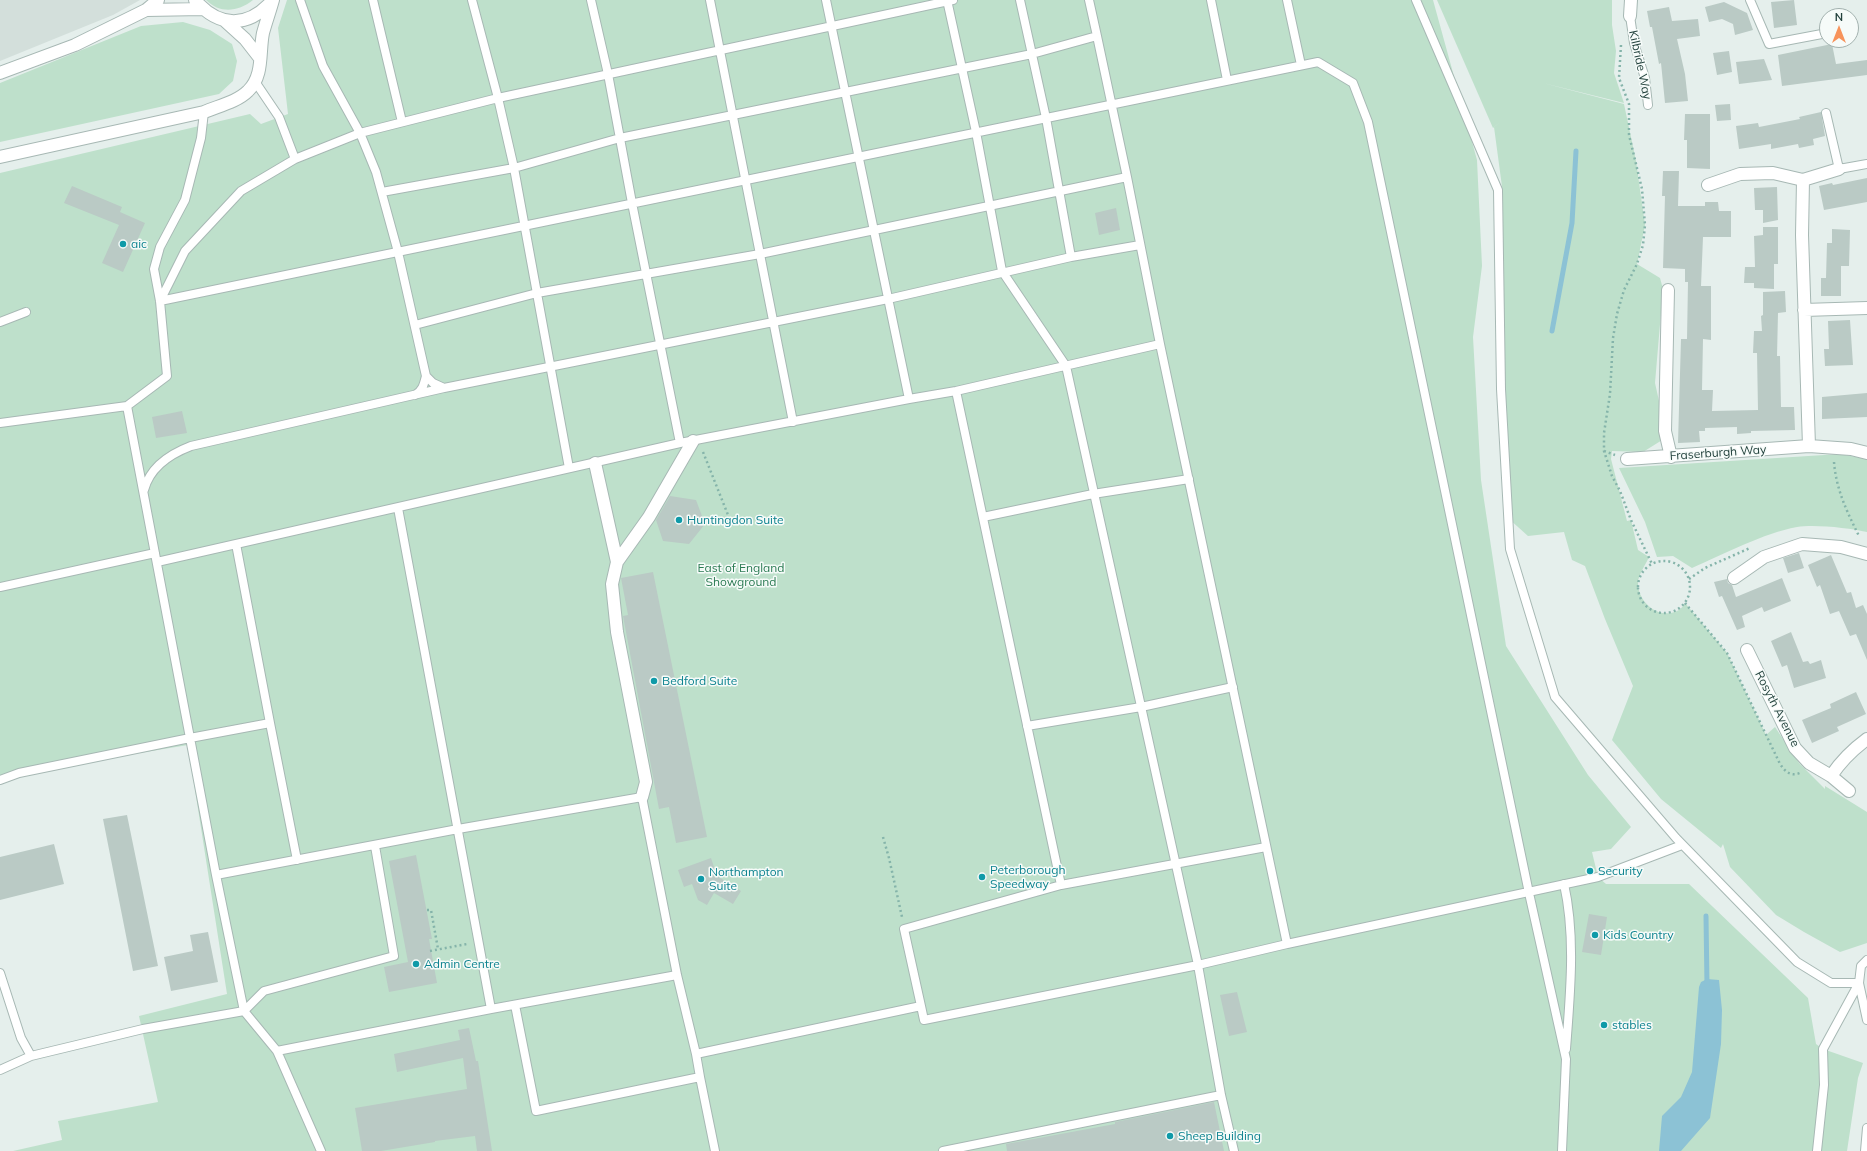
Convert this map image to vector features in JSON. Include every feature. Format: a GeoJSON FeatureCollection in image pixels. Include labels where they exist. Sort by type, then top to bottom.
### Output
{"type":"FeatureCollection","features":[{"type":"Feature","properties":{"kind":"street"},"geometry":{"type":"LineString","coordinates":[[0,73],[75,45],[146,10],[158,0]]}},
{"type":"Feature","properties":{"kind":"street"},"geometry":{"type":"LineString","coordinates":[[146,10],[199,5],[213,16],[224,20],[238,21],[251,18],[264,10],[273,0]]}},
{"type":"Feature","properties":{"kind":"street"},"geometry":{"type":"LineString","coordinates":[[0,157],[204,112],[233,101],[247,92],[256,83],[260,70],[259,57],[263,33],[273,0]]}},
{"type":"Feature","properties":{"kind":"street","name":"Kilbride Way"},"geometry":{"type":"LineString","coordinates":[[1630,16],[1631,0]]}},
{"type":"Feature","properties":{"kind":"street"},"geometry":{"type":"LineString","coordinates":[[224,20],[244,39],[259,57]]}},
{"type":"Feature","properties":{"kind":"street"},"geometry":{"type":"LineString","coordinates":[[1708,185],[1740,174],[1773,173],[1803,180],[1839,169]]}},
{"type":"Feature","properties":{"kind":"street"},"geometry":{"type":"LineString","coordinates":[[1803,180],[1802,235],[1809,446]]}},
{"type":"Feature","properties":{"kind":"street"},"geometry":{"type":"LineString","coordinates":[[1668,290],[1664,431],[1671,457]]}},
{"type":"Feature","properties":{"kind":"street"},"geometry":{"type":"LineString","coordinates":[[1804,310],[1867,308]]}},
{"type":"Feature","properties":{"kind":"street"},"geometry":{"type":"LineString","coordinates":[[642,796],[646,782],[617,632],[612,584],[617,562],[649,517],[693,441]]}},
{"type":"Feature","properties":{"kind":"street","name":"Fraserburgh Way"},"geometry":{"type":"LineString","coordinates":[[1627,459],[1809,446],[1851,449],[1867,453]]}},
{"type":"Feature","properties":{"kind":"street"},"geometry":{"type":"LineString","coordinates":[[595,463],[617,562]]}},
{"type":"Feature","properties":{"kind":"street"},"geometry":{"type":"LineString","coordinates":[[1734,578],[1764,557],[1802,544],[1840,547],[1867,554]]}},
{"type":"Feature","properties":{"kind":"street","name":"Rosyth Avenue"},"geometry":{"type":"LineString","coordinates":[[1747,650],[1795,748],[1809,763],[1832,776],[1849,792]]}},
{"type":"Feature","properties":{"kind":"street"},"geometry":{"type":"LineString","coordinates":[[1832,776],[1838,765],[1852,750],[1867,739]]}},
{"type":"Feature","properties":{"kind":"lane"},"geometry":{"type":"LineString","coordinates":[[300,0],[323,66],[360,133],[376,172],[382,192],[398,252],[426,376],[424,385],[420,392],[414,396]]}},
{"type":"Feature","properties":{"kind":"lane"},"geometry":{"type":"LineString","coordinates":[[373,0],[402,122]]}},
{"type":"Feature","properties":{"kind":"lane"},"geometry":{"type":"LineString","coordinates":[[472,0],[498,98],[514,168],[569,468]]}},
{"type":"Feature","properties":{"kind":"lane"},"geometry":{"type":"LineString","coordinates":[[591,0],[608,74],[680,443]]}},
{"type":"Feature","properties":{"kind":"lane"},"geometry":{"type":"LineString","coordinates":[[710,0],[793,422]]}},
{"type":"Feature","properties":{"kind":"lane"},"geometry":{"type":"LineString","coordinates":[[826,0],[909,399]]}},
{"type":"Feature","properties":{"kind":"lane"},"geometry":{"type":"LineString","coordinates":[[160,302],[185,251],[241,192],[295,159],[360,133],[498,98],[949,0],[1002,271],[1066,366],[1198,965],[1221,1095],[1234,1151]]}},
{"type":"Feature","properties":{"kind":"lane"},"geometry":{"type":"LineString","coordinates":[[1020,0],[1046,118],[1071,257]]}},
{"type":"Feature","properties":{"kind":"lane"},"geometry":{"type":"LineString","coordinates":[[1089,0],[1287,944]]}},
{"type":"Feature","properties":{"kind":"lane"},"geometry":{"type":"LineString","coordinates":[[1212,0],[1227,80]]}},
{"type":"Feature","properties":{"kind":"lane"},"geometry":{"type":"LineString","coordinates":[[1288,0],[1301,65]]}},
{"type":"Feature","properties":{"kind":"lane"},"geometry":{"type":"LineString","coordinates":[[1416,0],[1498,190],[1502,389],[1510,549],[1555,697],[1682,844],[1797,962],[1831,983],[1859,983]]}},
{"type":"Feature","properties":{"kind":"lane"},"geometry":{"type":"LineString","coordinates":[[1750,0],[1769,44],[1819,35]]}},
{"type":"Feature","properties":{"kind":"lane","name":"Kilbride Way"},"geometry":{"type":"LineString","coordinates":[[1630,16],[1634,43],[1645,78],[1648,105]]}},
{"type":"Feature","properties":{"kind":"lane"},"geometry":{"type":"LineString","coordinates":[[382,192],[514,168],[620,138],[962,69],[1032,54],[1097,36]]}},
{"type":"Feature","properties":{"kind":"lane"},"geometry":{"type":"LineString","coordinates":[[160,302],[524,225],[1318,62],[1353,83],[1368,122],[1529,893],[1566,1060]]}},
{"type":"Feature","properties":{"kind":"lane"},"geometry":{"type":"LineString","coordinates":[[256,83],[279,117],[295,159]]}},
{"type":"Feature","properties":{"kind":"lane"},"geometry":{"type":"LineString","coordinates":[[0,423],[127,406],[167,376],[160,302],[154,269],[160,247],[185,200],[201,138],[204,112]]}},
{"type":"Feature","properties":{"kind":"lane"},"geometry":{"type":"LineString","coordinates":[[1826,113],[1839,169],[1867,164]]}},
{"type":"Feature","properties":{"kind":"lane"},"geometry":{"type":"LineString","coordinates":[[415,325],[537,293],[760,254],[1127,177]]}},
{"type":"Feature","properties":{"kind":"lane"},"geometry":{"type":"LineString","coordinates":[[143,492],[146,482],[158,465],[173,453],[191,446],[444,388],[888,299],[1002,271],[1140,245]]}},
{"type":"Feature","properties":{"kind":"lane"},"geometry":{"type":"LineString","coordinates":[[0,322],[26,312]]}},
{"type":"Feature","properties":{"kind":"lane"},"geometry":{"type":"LineString","coordinates":[[157,562],[680,443],[956,391],[1160,344]]}},
{"type":"Feature","properties":{"kind":"lane"},"geometry":{"type":"LineString","coordinates":[[426,376],[433,383],[444,388]]}},
{"type":"Feature","properties":{"kind":"lane"},"geometry":{"type":"LineString","coordinates":[[956,391],[1061,886]]}},
{"type":"Feature","properties":{"kind":"lane"},"geometry":{"type":"LineString","coordinates":[[127,406],[216,875],[244,1011],[277,1051],[321,1151]]}},
{"type":"Feature","properties":{"kind":"lane"},"geometry":{"type":"LineString","coordinates":[[983,517],[1093,494],[1189,479]]}},
{"type":"Feature","properties":{"kind":"lane"},"geometry":{"type":"LineString","coordinates":[[398,508],[491,1009]]}},
{"type":"Feature","properties":{"kind":"lane"},"geometry":{"type":"LineString","coordinates":[[236,544],[296,860]]}},
{"type":"Feature","properties":{"kind":"lane"},"geometry":{"type":"LineString","coordinates":[[0,587],[155,553]]}},
{"type":"Feature","properties":{"kind":"lane"},"geometry":{"type":"LineString","coordinates":[[1027,726],[1141,707],[1232,687]]}},
{"type":"Feature","properties":{"kind":"lane"},"geometry":{"type":"LineString","coordinates":[[0,780],[19,773],[270,723]]}},
{"type":"Feature","properties":{"kind":"lane"},"geometry":{"type":"LineString","coordinates":[[216,875],[642,796],[677,975],[696,1054],[715,1151]]}},
{"type":"Feature","properties":{"kind":"lane"},"geometry":{"type":"LineString","coordinates":[[1266,847],[1061,886],[904,929],[924,1020],[1198,965],[1287,944],[1598,877],[1682,844]]}},
{"type":"Feature","properties":{"kind":"lane"},"geometry":{"type":"LineString","coordinates":[[0,1070],[31,1056],[143,1029],[244,1011],[264,991],[394,956],[374,846]]}},
{"type":"Feature","properties":{"kind":"lane"},"geometry":{"type":"LineString","coordinates":[[1562,1151],[1570,996],[1570,937],[1568,904],[1564,884]]}},
{"type":"Feature","properties":{"kind":"lane"},"geometry":{"type":"LineString","coordinates":[[1867,960],[1861,966],[1859,983],[1867,1020]]}},
{"type":"Feature","properties":{"kind":"lane"},"geometry":{"type":"LineString","coordinates":[[0,973],[21,1038],[31,1056]]}},
{"type":"Feature","properties":{"kind":"lane"},"geometry":{"type":"LineString","coordinates":[[277,1051],[491,1009],[677,975]]}},
{"type":"Feature","properties":{"kind":"lane"},"geometry":{"type":"LineString","coordinates":[[1817,1151],[1824,1085],[1823,1048],[1859,983]]}},
{"type":"Feature","properties":{"kind":"lane"},"geometry":{"type":"LineString","coordinates":[[515,1005],[536,1111],[700,1077]]}},
{"type":"Feature","properties":{"kind":"lane"},"geometry":{"type":"LineString","coordinates":[[696,1054],[922,1006]]}},
{"type":"Feature","properties":{"kind":"lane"},"geometry":{"type":"LineString","coordinates":[[943,1151],[1221,1095]]}},
{"type":"Feature","properties":{"kind":"lane"},"geometry":{"type":"LineString","coordinates":[[1865,1151],[1867,1128]]}},
{"type":"Feature","properties":{"kind":"path"},"geometry":{"type":"LineString","coordinates":[[1620,39],[1619,78],[1629,104],[1629,134],[1642,189],[1645,225],[1643,245],[1637,264],[1624,290],[1617,314],[1613,338],[1610,394],[1604,432],[1604,451],[1612,476],[1652,564]]}},
{"type":"Feature","properties":{"kind":"path"},"geometry":{"type":"LineString","coordinates":[[693,441],[702,449],[730,520]]}},
{"type":"Feature","properties":{"kind":"path"},"geometry":{"type":"LineString","coordinates":[[1833,448],[1836,480],[1841,498],[1859,537]]}},
{"type":"Feature","properties":{"kind":"path"},"geometry":{"type":"LineString","coordinates":[[1664,561],[1672,562],[1685,572],[1690,586],[1685,603],[1675,610],[1667,613],[1650,609],[1639,596],[1639,579],[1643,571],[1652,564],[1664,561]]}},
{"type":"Feature","properties":{"kind":"path"},"geometry":{"type":"LineString","coordinates":[[1685,603],[1727,653],[1780,764],[1786,773],[1796,775],[1804,772],[1809,763]]}},
{"type":"Feature","properties":{"kind":"path"},"geometry":{"type":"LineString","coordinates":[[883,838],[889,858],[904,929]]}},
{"type":"Feature","properties":{"kind":"path"},"geometry":{"type":"LineString","coordinates":[[427,910],[431,910],[438,950]]}},
{"type":"Feature","properties":{"kind":"path"},"geometry":{"type":"LineString","coordinates":[[430,951],[479,942]]}},
{"type":"Feature","properties":{"kind":"shaded area"},"geometry":{"type":"Polygon","coordinates":[[[0,0],[140,0],[113,15],[0,61],[0,0]]]}},
{"type":"Feature","properties":{"kind":"green space"},"geometry":{"type":"Polygon","coordinates":[[[206,0],[253,0],[241,7],[229,10],[217,8],[206,0]]]}},
{"type":"Feature","properties":{"kind":"green space","name":"East of England Showground"},"geometry":{"type":"Polygon","coordinates":[[[287,0],[1433,0],[1477,160],[1482,266],[1473,337],[1481,480],[1506,646],[1588,775],[1631,827],[1611,849],[1592,852],[1598,877],[1606,884],[1689,884],[1808,998],[1816,1044],[1823,1049],[1863,1063],[1858,1078],[1847,1151],[13,1151],[62,1140],[58,1121],[158,1102],[139,1016],[227,994],[188,745],[0,776],[0,173],[250,114],[261,124],[288,114],[278,28],[287,0]]]}},
{"type":"Feature","properties":{"kind":"green space"},"geometry":{"type":"Polygon","coordinates":[[[1437,0],[1612,0],[1612,25],[1616,51],[1614,73],[1624,103],[1543,83],[1624,104],[1636,161],[1645,225],[1637,264],[1660,278],[1663,289],[1655,383],[1667,437],[1643,452],[1612,451],[1611,459],[1627,521],[1631,520],[1638,550],[1649,557],[1639,577],[1639,590],[1646,603],[1658,612],[1672,613],[1680,609],[1685,603],[1727,653],[1766,735],[1775,727],[1799,763],[1825,789],[1825,786],[1867,812],[1867,943],[1840,952],[1776,915],[1730,867],[1723,844],[1721,848],[1661,799],[1612,740],[1633,686],[1585,566],[1572,560],[1564,532],[1528,536],[1508,518],[1500,331],[1503,194],[1494,127],[1493,128],[1437,0]]]}},
{"type":"Feature","properties":{"kind":"green space"},"geometry":{"type":"Polygon","coordinates":[[[183,22],[210,30],[232,44],[237,61],[233,81],[219,94],[0,142],[0,83],[141,26],[183,22]]]}},
{"type":"Feature","properties":{"kind":"green space"},"geometry":{"type":"Polygon","coordinates":[[[1840,454],[1867,459],[1867,532],[1832,527],[1797,527],[1758,539],[1692,568],[1673,556],[1657,557],[1645,522],[1619,468],[1840,454]]]}},
{"type":"Feature","properties":{"kind":"water"},"geometry":{"type":"Polygon","coordinates":[[[1707,979],[1719,980],[1722,1010],[1721,1044],[1710,1118],[1681,1151],[1659,1151],[1662,1116],[1681,1097],[1692,1072],[1699,987],[1701,982],[1707,979]]]}},
{"type":"Feature","properties":{"kind":"building"},"geometry":{"type":"Polygon","coordinates":[[[1794,0],[1797,25],[1774,28],[1771,2],[1794,0]]]}},
{"type":"Feature","properties":{"kind":"building"},"geometry":{"type":"Polygon","coordinates":[[[1724,2],[1747,13],[1753,30],[1735,35],[1733,24],[1722,19],[1709,22],[1705,7],[1724,2]]]}},
{"type":"Feature","properties":{"kind":"building"},"geometry":{"type":"Polygon","coordinates":[[[1669,7],[1672,21],[1698,19],[1700,36],[1677,39],[1685,74],[1688,101],[1665,103],[1661,63],[1659,64],[1652,27],[1650,27],[1647,11],[1669,7]]]}},
{"type":"Feature","properties":{"kind":"building"},"geometry":{"type":"Polygon","coordinates":[[[1819,47],[1819,48],[1833,48],[1836,64],[1867,60],[1867,75],[1782,86],[1778,55],[1819,47]]]}},
{"type":"Feature","properties":{"kind":"building"},"geometry":{"type":"Polygon","coordinates":[[[1729,51],[1732,72],[1717,75],[1713,53],[1729,51]]]}},
{"type":"Feature","properties":{"kind":"building"},"geometry":{"type":"Polygon","coordinates":[[[1764,59],[1772,80],[1739,84],[1736,62],[1764,59]]]}},
{"type":"Feature","properties":{"kind":"building"},"geometry":{"type":"Polygon","coordinates":[[[1730,104],[1731,120],[1717,121],[1715,105],[1730,104]]]}},
{"type":"Feature","properties":{"kind":"building"},"geometry":{"type":"Polygon","coordinates":[[[1821,112],[1825,136],[1813,139],[1814,145],[1799,148],[1798,144],[1771,149],[1771,144],[1739,149],[1736,126],[1758,123],[1759,127],[1800,119],[1799,117],[1821,112]]]}},
{"type":"Feature","properties":{"kind":"building"},"geometry":{"type":"Polygon","coordinates":[[[1685,114],[1710,114],[1710,169],[1687,168],[1687,140],[1684,140],[1685,114]]]}},
{"type":"Feature","properties":{"kind":"building"},"geometry":{"type":"Polygon","coordinates":[[[1663,171],[1679,171],[1678,206],[1705,206],[1705,202],[1718,202],[1719,211],[1731,211],[1731,237],[1703,237],[1701,286],[1711,286],[1711,340],[1703,339],[1702,390],[1713,390],[1712,411],[1758,410],[1757,353],[1753,353],[1754,331],[1762,331],[1761,316],[1763,315],[1763,292],[1785,291],[1786,312],[1778,313],[1777,356],[1780,356],[1781,407],[1794,407],[1795,430],[1751,431],[1751,433],[1737,434],[1737,427],[1705,428],[1705,431],[1699,431],[1700,442],[1678,443],[1681,339],[1687,339],[1688,282],[1685,282],[1685,269],[1663,268],[1665,196],[1662,196],[1663,171]]]}},
{"type":"Feature","properties":{"kind":"building"},"geometry":{"type":"Polygon","coordinates":[[[1867,178],[1867,202],[1824,210],[1819,186],[1832,183],[1833,185],[1867,178]]]}},
{"type":"Feature","properties":{"kind":"building","name":"aic"},"geometry":{"type":"Polygon","coordinates":[[[72,186],[122,207],[120,212],[145,223],[123,272],[102,263],[119,225],[64,203],[72,186]]]}},
{"type":"Feature","properties":{"kind":"building"},"geometry":{"type":"Polygon","coordinates":[[[1777,187],[1778,220],[1763,223],[1763,210],[1755,210],[1754,188],[1777,187]]]}},
{"type":"Feature","properties":{"kind":"building"},"geometry":{"type":"Polygon","coordinates":[[[1116,208],[1120,230],[1099,235],[1095,213],[1116,208]]]}},
{"type":"Feature","properties":{"kind":"building"},"geometry":{"type":"Polygon","coordinates":[[[1763,227],[1778,227],[1778,264],[1774,264],[1774,289],[1754,288],[1754,283],[1744,283],[1745,267],[1755,267],[1754,236],[1763,235],[1763,227]]]}},
{"type":"Feature","properties":{"kind":"building"},"geometry":{"type":"Polygon","coordinates":[[[1832,229],[1850,230],[1849,266],[1841,266],[1841,296],[1821,296],[1821,278],[1826,278],[1827,243],[1832,243],[1832,229]]]}},
{"type":"Feature","properties":{"kind":"building"},"geometry":{"type":"Polygon","coordinates":[[[1850,320],[1853,365],[1825,366],[1824,349],[1829,349],[1828,321],[1850,320]]]}},
{"type":"Feature","properties":{"kind":"building"},"geometry":{"type":"Polygon","coordinates":[[[1867,393],[1867,417],[1822,419],[1822,397],[1867,393]]]}},
{"type":"Feature","properties":{"kind":"building"},"geometry":{"type":"Polygon","coordinates":[[[182,411],[187,433],[156,438],[152,417],[182,411]]]}},
{"type":"Feature","properties":{"kind":"building","name":"Huntingdon Suite"},"geometry":{"type":"Polygon","coordinates":[[[670,496],[696,500],[705,524],[689,544],[663,541],[656,520],[670,496]]]}},
{"type":"Feature","properties":{"kind":"building"},"geometry":{"type":"Polygon","coordinates":[[[1799,553],[1804,568],[1788,573],[1783,558],[1799,553]]]}},
{"type":"Feature","properties":{"kind":"building"},"geometry":{"type":"Polygon","coordinates":[[[1831,555],[1847,593],[1851,592],[1856,608],[1863,605],[1867,614],[1867,660],[1856,634],[1850,636],[1839,611],[1830,614],[1820,585],[1817,587],[1808,565],[1831,555]]]}},
{"type":"Feature","properties":{"kind":"building"},"geometry":{"type":"Polygon","coordinates":[[[653,572],[707,837],[676,843],[669,807],[659,809],[623,616],[628,615],[621,578],[653,572]]]}},
{"type":"Feature","properties":{"kind":"building"},"geometry":{"type":"Polygon","coordinates":[[[1782,578],[1791,601],[1764,612],[1762,607],[1742,616],[1745,627],[1737,630],[1722,596],[1719,597],[1714,582],[1727,579],[1728,583],[1732,585],[1736,597],[1782,578]]]}},
{"type":"Feature","properties":{"kind":"building"},"geometry":{"type":"Polygon","coordinates":[[[1791,632],[1803,662],[1808,661],[1810,664],[1821,660],[1826,678],[1794,688],[1787,665],[1782,667],[1771,641],[1791,632]]]}},
{"type":"Feature","properties":{"kind":"building"},"geometry":{"type":"Polygon","coordinates":[[[1856,692],[1866,714],[1837,727],[1839,731],[1812,743],[1802,720],[1831,708],[1830,704],[1856,692]]]}},
{"type":"Feature","properties":{"kind":"building"},"geometry":{"type":"Polygon","coordinates":[[[127,815],[158,966],[133,971],[103,819],[127,815]]]}},
{"type":"Feature","properties":{"kind":"building"},"geometry":{"type":"Polygon","coordinates":[[[54,844],[64,884],[0,900],[0,857],[54,844]]]}},
{"type":"Feature","properties":{"kind":"building"},"geometry":{"type":"Polygon","coordinates":[[[416,855],[432,939],[429,939],[437,983],[389,992],[384,967],[408,962],[389,861],[416,855]]]}},
{"type":"Feature","properties":{"kind":"building","name":"Northampton Suite"},"geometry":{"type":"Polygon","coordinates":[[[711,858],[717,876],[741,891],[733,904],[714,893],[707,905],[698,900],[692,884],[684,887],[678,870],[711,858]]]}},
{"type":"Feature","properties":{"kind":"building","name":"Kids Country"},"geometry":{"type":"Polygon","coordinates":[[[1589,914],[1607,917],[1601,955],[1582,952],[1589,914]]]}},
{"type":"Feature","properties":{"kind":"building"},"geometry":{"type":"Polygon","coordinates":[[[208,932],[218,982],[171,991],[164,957],[193,951],[190,935],[208,932]]]}},
{"type":"Feature","properties":{"kind":"building"},"geometry":{"type":"Polygon","coordinates":[[[1237,992],[1247,1032],[1229,1036],[1220,995],[1237,992]]]}},
{"type":"Feature","properties":{"kind":"building"},"geometry":{"type":"Polygon","coordinates":[[[469,1028],[476,1061],[478,1061],[492,1151],[477,1151],[475,1136],[435,1141],[381,1151],[362,1151],[355,1108],[467,1089],[463,1058],[397,1072],[394,1054],[460,1040],[458,1030],[469,1028]]]}},
{"type":"Feature","properties":{"kind":"building","name":"Sheep Building"},"geometry":{"type":"Polygon","coordinates":[[[1214,1102],[1224,1151],[1007,1151],[1006,1144],[1115,1124],[1115,1122],[1214,1102]]]}},
{"type":"Feature","properties":{"kind":"waterway"},"geometry":{"type":"LineString","coordinates":[[1552,331],[1572,223],[1576,151]]}},
{"type":"Feature","properties":{"kind":"waterway"},"geometry":{"type":"LineString","coordinates":[[1706,916],[1707,986]]}},
{"type":"Feature","properties":{"kind":"place","name":"aic"},"geometry":{"type":"Point","coordinates":[123,244]}},
{"type":"Feature","properties":{"kind":"place","name":"Huntingdon Suite"},"geometry":{"type":"Point","coordinates":[679,520]}},
{"type":"Feature","properties":{"kind":"place","name":"Bedford Suite"},"geometry":{"type":"Point","coordinates":[654,681]}},
{"type":"Feature","properties":{"kind":"place","name":"Security"},"geometry":{"type":"Point","coordinates":[1590,871]}},
{"type":"Feature","properties":{"kind":"place","name":"Peterborough Speedway"},"geometry":{"type":"Point","coordinates":[982,877]}},
{"type":"Feature","properties":{"kind":"place","name":"Northampton Suite"},"geometry":{"type":"Point","coordinates":[701,879]}},
{"type":"Feature","properties":{"kind":"place","name":"Kids Country"},"geometry":{"type":"Point","coordinates":[1595,935]}},
{"type":"Feature","properties":{"kind":"place","name":"Admin Centre"},"geometry":{"type":"Point","coordinates":[416,964]}},
{"type":"Feature","properties":{"kind":"place","name":"stables"},"geometry":{"type":"Point","coordinates":[1604,1025]}},
{"type":"Feature","properties":{"kind":"place","name":"Sheep Building"},"geometry":{"type":"Point","coordinates":[1170,1136]}}]}
